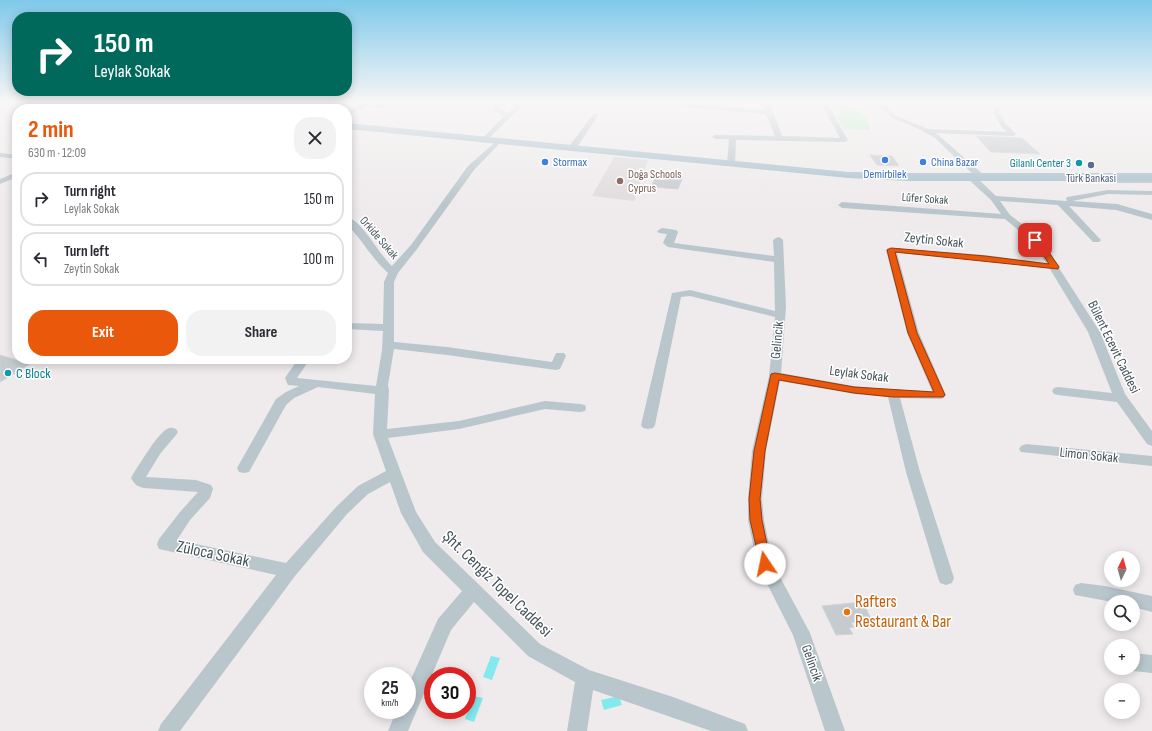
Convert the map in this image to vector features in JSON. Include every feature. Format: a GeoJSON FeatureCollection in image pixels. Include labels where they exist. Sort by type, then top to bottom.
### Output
{"type":"FeatureCollection","features":[{"type":"Feature","properties":{"kind":"main road"},"geometry":{"type":"LineString","coordinates":[[475,137],[731,164],[876,177],[1152,177]]}},
{"type":"Feature","properties":{"kind":"street"},"geometry":{"type":"LineString","coordinates":[[572,148],[580,137]]}},
{"type":"Feature","properties":{"kind":"street"},"geometry":{"type":"LineString","coordinates":[[717,137],[845,140],[843,137]]}},
{"type":"Feature","properties":{"kind":"street","name":"Bülent Ecevit Caddesi"},"geometry":{"type":"LineString","coordinates":[[935,137],[943,142],[976,177],[994,198],[1007,217],[1028,233],[1041,246],[1094,332],[1121,398],[1152,441]]}},
{"type":"Feature","properties":{"kind":"street"},"geometry":{"type":"LineString","coordinates":[[731,164],[733,138]]}},
{"type":"Feature","properties":{"kind":"street","name":"Şht. Cengiz Topel Caddesi"},"geometry":{"type":"LineString","coordinates":[[500,140],[471,168],[414,247],[393,272],[389,282],[388,345],[380,434],[409,513],[429,548],[534,650],[585,678],[738,731]]}},
{"type":"Feature","properties":{"kind":"street"},"geometry":{"type":"LineString","coordinates":[[0,155],[12,156]]}},
{"type":"Feature","properties":{"kind":"street"},"geometry":{"type":"LineString","coordinates":[[0,182],[12,176]]}},
{"type":"Feature","properties":{"kind":"street"},"geometry":{"type":"LineString","coordinates":[[1039,180],[1152,181]]}},
{"type":"Feature","properties":{"kind":"street"},"geometry":{"type":"LineString","coordinates":[[1064,203],[1071,199],[1108,192],[1152,193]]}},
{"type":"Feature","properties":{"kind":"street"},"geometry":{"type":"LineString","coordinates":[[994,198],[1117,207],[1151,215]]}},
{"type":"Feature","properties":{"kind":"street"},"geometry":{"type":"LineString","coordinates":[[1064,203],[1096,240]]}},
{"type":"Feature","properties":{"kind":"street","name":"Lűfer Sokak"},"geometry":{"type":"LineString","coordinates":[[842,205],[1007,217]]}},
{"type":"Feature","properties":{"kind":"street","name":"Orkide Sokak"},"geometry":{"type":"LineString","coordinates":[[352,225],[361,233],[386,266],[393,272]]}},
{"type":"Feature","properties":{"kind":"street"},"geometry":{"type":"LineString","coordinates":[[662,231],[673,232],[668,243],[671,245],[779,260]]}},
{"type":"Feature","properties":{"kind":"street","name":"Gelincik"},"geometry":{"type":"LineString","coordinates":[[778,240],[778,272],[781,296],[775,376],[759,451],[755,499],[756,520],[765,564],[801,633],[835,731]]}},
{"type":"Feature","properties":{"kind":"street","name":"Zeytin Sokak"},"geometry":{"type":"LineString","coordinates":[[940,395],[913,333],[891,250],[985,258],[1055,267]]}},
{"type":"Feature","properties":{"kind":"street"},"geometry":{"type":"LineString","coordinates":[[648,425],[676,295],[690,293],[779,315]]}},
{"type":"Feature","properties":{"kind":"street"},"geometry":{"type":"LineString","coordinates":[[352,326],[388,328]]}},
{"type":"Feature","properties":{"kind":"street"},"geometry":{"type":"LineString","coordinates":[[388,345],[447,351],[556,366],[560,356]]}},
{"type":"Feature","properties":{"kind":"street"},"geometry":{"type":"LineString","coordinates":[[301,364],[291,378],[292,382],[317,383],[383,392]]}},
{"type":"Feature","properties":{"kind":"street","name":"Leylak Sokak"},"geometry":{"type":"LineString","coordinates":[[775,376],[854,390],[893,394],[940,395]]}},
{"type":"Feature","properties":{"kind":"street"},"geometry":{"type":"LineString","coordinates":[[244,468],[281,402],[290,395],[317,383]]}},
{"type":"Feature","properties":{"kind":"street"},"geometry":{"type":"LineString","coordinates":[[1058,390],[1121,398]]}},
{"type":"Feature","properties":{"kind":"street"},"geometry":{"type":"LineString","coordinates":[[893,394],[913,472],[946,578]]}},
{"type":"Feature","properties":{"kind":"street"},"geometry":{"type":"LineString","coordinates":[[380,434],[459,425],[545,405],[580,408]]}},
{"type":"Feature","properties":{"kind":"street","name":"Züloca Sokak"},"geometry":{"type":"LineString","coordinates":[[171,432],[155,451],[138,478],[144,483],[196,485],[206,489],[205,494],[185,516],[165,544],[289,571]]}},
{"type":"Feature","properties":{"kind":"street","name":"Limon Sokak"},"geometry":{"type":"LineString","coordinates":[[1026,449],[1152,461]]}},
{"type":"Feature","properties":{"kind":"street"},"geometry":{"type":"LineString","coordinates":[[168,731],[289,571],[342,510],[363,490],[394,473]]}},
{"type":"Feature","properties":{"kind":"street"},"geometry":{"type":"LineString","coordinates":[[1081,590],[1105,593],[1152,604]]}},
{"type":"Feature","properties":{"kind":"street"},"geometry":{"type":"LineString","coordinates":[[398,731],[444,625],[464,600],[474,591]]}},
{"type":"Feature","properties":{"kind":"street"},"geometry":{"type":"LineString","coordinates":[[1140,663],[1152,664]]}},
{"type":"Feature","properties":{"kind":"street"},"geometry":{"type":"LineString","coordinates":[[577,731],[585,678]]}},
{"type":"Feature","properties":{"kind":"shaded area","name":"Doğa Schools Cyprus"},"geometry":{"type":"Polygon","coordinates":[[[614,157],[648,160],[634,201],[592,196],[614,157]]]}},
{"type":"Feature","properties":{"kind":"water"},"geometry":{"type":"Polygon","coordinates":[[[491,656],[500,658],[492,680],[483,677],[491,656]]]}},
{"type":"Feature","properties":{"kind":"water"},"geometry":{"type":"Polygon","coordinates":[[[619,696],[622,705],[604,710],[601,700],[619,696]]]}},
{"type":"Feature","properties":{"kind":"water"},"geometry":{"type":"Polygon","coordinates":[[[476,697],[483,698],[476,717],[476,697]]]}},
{"type":"Feature","properties":{"kind":"water"},"geometry":{"type":"Polygon","coordinates":[[[465,719],[475,719],[474,722],[465,719]]]}},
{"type":"Feature","properties":{"kind":"building"},"geometry":{"type":"Polygon","coordinates":[[[977,137],[1022,138],[1040,154],[991,152],[977,137]]]}},
{"type":"Feature","properties":{"kind":"building","name":"Demirbilek"},"geometry":{"type":"Polygon","coordinates":[[[870,155],[892,156],[899,166],[877,165],[870,155]]]}},
{"type":"Feature","properties":{"kind":"building"},"geometry":{"type":"Polygon","coordinates":[[[657,174],[683,177],[678,189],[651,187],[657,174]]]}},
{"type":"Feature","properties":{"kind":"building","name":"C Block"},"geometry":{"type":"Polygon","coordinates":[[[0,355],[12,359],[12,364],[30,364],[0,382],[0,355]]]}},
{"type":"Feature","properties":{"kind":"building","name":"Rafters Restaurant & Bar"},"geometry":{"type":"Polygon","coordinates":[[[863,602],[871,619],[851,623],[854,627],[849,628],[853,634],[836,635],[822,606],[863,602]]]}},
{"type":"Feature","properties":{"kind":"place","name":"Demirbilek"},"geometry":{"type":"Point","coordinates":[885,160]}},
{"type":"Feature","properties":{"kind":"place","name":"Stormax"},"geometry":{"type":"Point","coordinates":[545,162]}},
{"type":"Feature","properties":{"kind":"place","name":"China Bazar"},"geometry":{"type":"Point","coordinates":[923,162]}},
{"type":"Feature","properties":{"kind":"place","name":"Gilanlı Center 3"},"geometry":{"type":"Point","coordinates":[1079,163]}},
{"type":"Feature","properties":{"kind":"place","name":"Türk Bankasi"},"geometry":{"type":"Point","coordinates":[1091,165]}},
{"type":"Feature","properties":{"kind":"place","name":"Doğa Schools Cyprus"},"geometry":{"type":"Point","coordinates":[620,181]}},
{"type":"Feature","properties":{"kind":"place","name":"C Block"},"geometry":{"type":"Point","coordinates":[8,373]}},
{"type":"Feature","properties":{"kind":"place","name":"Rafters Restaurant & Bar"},"geometry":{"type":"Point","coordinates":[847,612]}},
{"type":"Feature","properties":{"kind":"route"},"geometry":{"type":"LineString","coordinates":[[765,564],[756,520],[755,499],[759,451],[775,376],[854,390],[893,394],[940,395],[913,333],[891,250],[985,258],[1055,267],[1041,246],[1035,240]]}}]}
